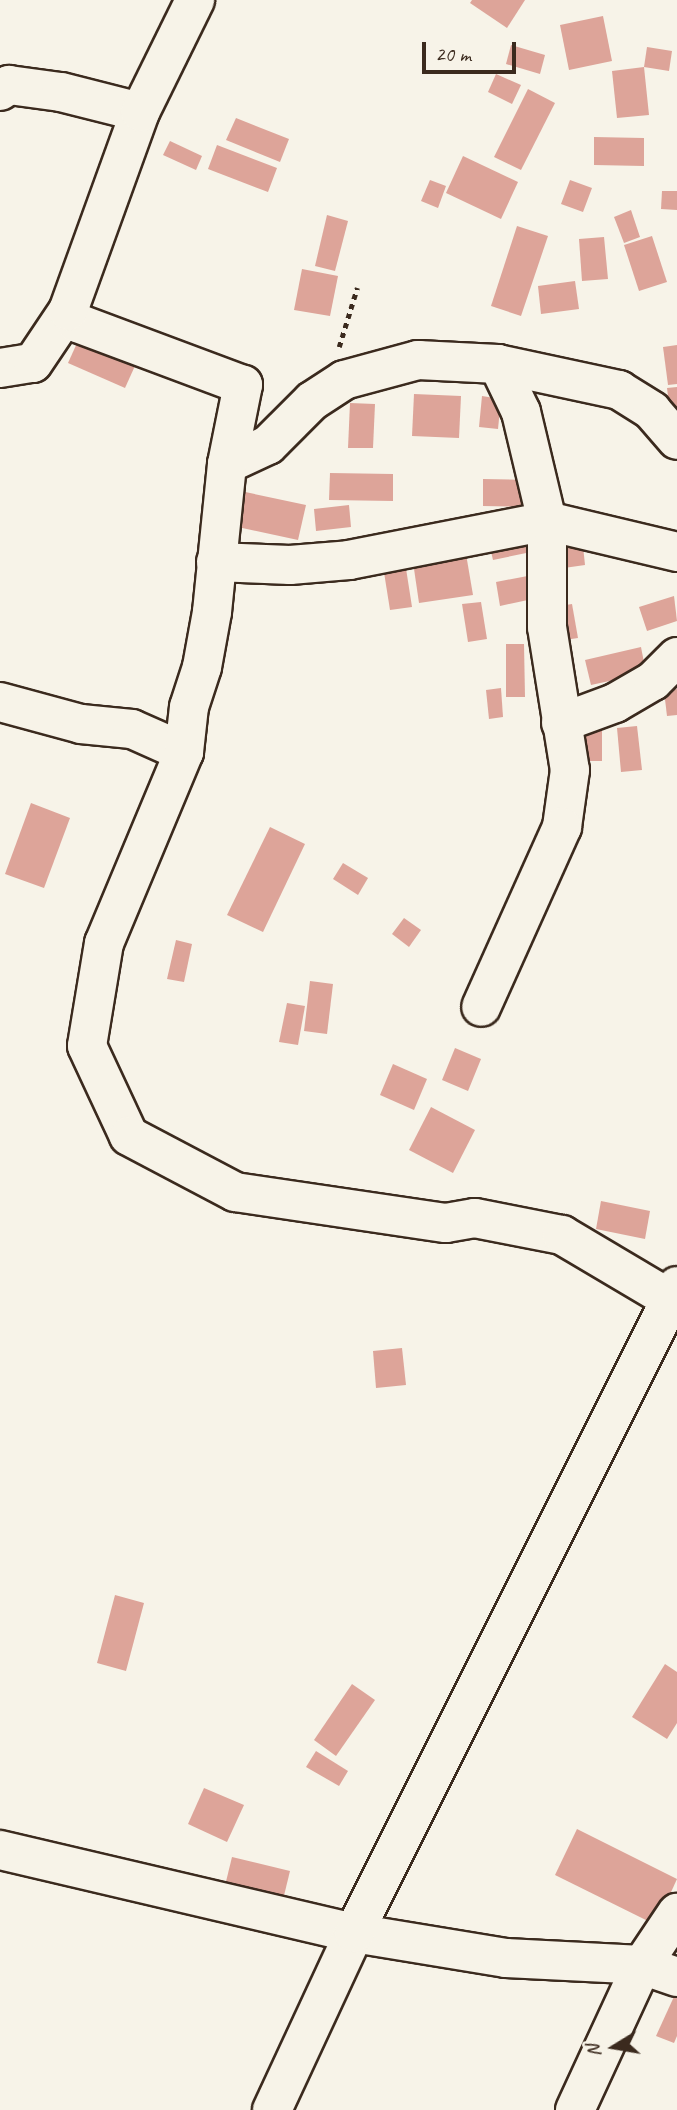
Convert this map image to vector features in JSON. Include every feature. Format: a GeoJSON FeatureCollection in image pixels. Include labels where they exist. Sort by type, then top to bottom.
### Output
{"type":"FeatureCollection","features":[{"type":"Feature","properties":{"kind":"street"},"geometry":{"type":"LineString","coordinates":[[0,368],[33,363],[68,311],[139,112],[195,0]]}},
{"type":"Feature","properties":{"kind":"street"},"geometry":{"type":"LineString","coordinates":[[0,91],[9,85],[61,92],[139,112]]}},
{"type":"Feature","properties":{"kind":"street"},"geometry":{"type":"LineString","coordinates":[[68,311],[77,323],[243,385],[227,464],[206,645],[188,707],[184,752],[104,943],[88,1046],[129,1136],[235,1192],[446,1223],[475,1217],[562,1235],[674,1292],[354,1933],[272,2110]]}},
{"type":"Feature","properties":{"kind":"street"},"geometry":{"type":"LineString","coordinates":[[227,464],[268,445],[312,401],[344,380],[418,360],[498,364],[619,390],[652,411],[677,440]]}},
{"type":"Feature","properties":{"kind":"street"},"geometry":{"type":"LineString","coordinates":[[481,1007],[562,827],[570,770],[547,627],[547,521],[522,412],[498,364]]}},
{"type":"Feature","properties":{"kind":"street"},"geometry":{"type":"LineString","coordinates":[[216,562],[290,565],[349,560],[547,521],[677,552]]}},
{"type":"Feature","properties":{"kind":"street"},"geometry":{"type":"LineString","coordinates":[[561,723],[634,692],[653,681],[677,657]]}},
{"type":"Feature","properties":{"kind":"street"},"geometry":{"type":"LineString","coordinates":[[0,702],[81,724],[132,729],[184,752]]}},
{"type":"Feature","properties":{"kind":"street"},"geometry":{"type":"LineString","coordinates":[[0,1850],[354,1933],[506,1958],[660,1971]]}},
{"type":"Feature","properties":{"kind":"street"},"geometry":{"type":"LineString","coordinates":[[575,2110],[660,1971],[677,1913]]}},
{"type":"Feature","properties":{"kind":"path"},"geometry":{"type":"LineString","coordinates":[[344,380],[338,339],[357,288]]}},
{"type":"Feature","properties":{"kind":"building"},"geometry":{"type":"Polygon","coordinates":[[[472,0],[525,0],[507,28],[470,3],[472,0]]]}},
{"type":"Feature","properties":{"kind":"building"},"geometry":{"type":"Polygon","coordinates":[[[603,16],[612,61],[569,70],[560,25],[603,16]]]}},
{"type":"Feature","properties":{"kind":"building"},"geometry":{"type":"Polygon","coordinates":[[[511,45],[545,55],[540,74],[506,64],[511,45]]]}},
{"type":"Feature","properties":{"kind":"building"},"geometry":{"type":"Polygon","coordinates":[[[647,47],[672,51],[669,71],[644,67],[647,47]]]}},
{"type":"Feature","properties":{"kind":"building"},"geometry":{"type":"Polygon","coordinates":[[[644,67],[649,115],[617,118],[612,71],[644,67]]]}},
{"type":"Feature","properties":{"kind":"building"},"geometry":{"type":"Polygon","coordinates":[[[496,74],[521,85],[512,104],[488,92],[496,74]]]}},
{"type":"Feature","properties":{"kind":"building"},"geometry":{"type":"Polygon","coordinates":[[[528,89],[555,103],[521,170],[494,157],[528,89]]]}},
{"type":"Feature","properties":{"kind":"building"},"geometry":{"type":"Polygon","coordinates":[[[236,118],[289,139],[280,162],[226,140],[236,118]]]}},
{"type":"Feature","properties":{"kind":"building"},"geometry":{"type":"Polygon","coordinates":[[[594,137],[644,138],[644,166],[594,165],[594,137]]]}},
{"type":"Feature","properties":{"kind":"building"},"geometry":{"type":"Polygon","coordinates":[[[170,141],[202,156],[196,170],[163,155],[170,141]]]}},
{"type":"Feature","properties":{"kind":"building"},"geometry":{"type":"Polygon","coordinates":[[[217,145],[277,168],[268,192],[208,169],[217,145]]]}},
{"type":"Feature","properties":{"kind":"building"},"geometry":{"type":"Polygon","coordinates":[[[463,156],[518,182],[501,219],[446,193],[463,156]]]}},
{"type":"Feature","properties":{"kind":"building"},"geometry":{"type":"Polygon","coordinates":[[[430,180],[446,186],[438,208],[421,201],[430,180]]]}},
{"type":"Feature","properties":{"kind":"building"},"geometry":{"type":"Polygon","coordinates":[[[570,180],[592,188],[583,212],[561,204],[570,180]]]}},
{"type":"Feature","properties":{"kind":"building"},"geometry":{"type":"Polygon","coordinates":[[[662,191],[677,191],[677,210],[661,209],[662,191]]]}},
{"type":"Feature","properties":{"kind":"building"},"geometry":{"type":"Polygon","coordinates":[[[631,210],[640,237],[624,243],[614,217],[631,210]]]}},
{"type":"Feature","properties":{"kind":"building"},"geometry":{"type":"Polygon","coordinates":[[[327,215],[348,221],[335,271],[315,266],[327,215]]]}},
{"type":"Feature","properties":{"kind":"building"},"geometry":{"type":"Polygon","coordinates":[[[517,226],[548,236],[521,316],[491,306],[517,226]]]}},
{"type":"Feature","properties":{"kind":"building"},"geometry":{"type":"Polygon","coordinates":[[[652,236],[667,282],[639,291],[624,245],[652,236]]]}},
{"type":"Feature","properties":{"kind":"building"},"geometry":{"type":"Polygon","coordinates":[[[604,237],[608,279],[582,281],[579,239],[604,237]]]}},
{"type":"Feature","properties":{"kind":"building"},"geometry":{"type":"Polygon","coordinates":[[[302,269],[338,276],[330,316],[294,310],[302,269]]]}},
{"type":"Feature","properties":{"kind":"building"},"geometry":{"type":"Polygon","coordinates":[[[575,281],[579,309],[541,314],[538,286],[575,281]]]}},
{"type":"Feature","properties":{"kind":"building"},"geometry":{"type":"Polygon","coordinates":[[[82,332],[139,357],[125,388],[68,363],[82,332]]]}},
{"type":"Feature","properties":{"kind":"building"},"geometry":{"type":"Polygon","coordinates":[[[677,345],[677,384],[668,385],[663,347],[677,345]]]}},
{"type":"Feature","properties":{"kind":"building"},"geometry":{"type":"Polygon","coordinates":[[[677,387],[677,419],[671,420],[667,388],[677,387]]]}},
{"type":"Feature","properties":{"kind":"building"},"geometry":{"type":"Polygon","coordinates":[[[414,394],[461,396],[459,438],[412,436],[414,394]]]}},
{"type":"Feature","properties":{"kind":"building"},"geometry":{"type":"Polygon","coordinates":[[[482,396],[501,399],[498,429],[479,427],[482,396]]]}},
{"type":"Feature","properties":{"kind":"building"},"geometry":{"type":"Polygon","coordinates":[[[350,403],[375,404],[373,448],[348,448],[350,403]]]}},
{"type":"Feature","properties":{"kind":"building"},"geometry":{"type":"Polygon","coordinates":[[[330,473],[393,474],[393,501],[329,500],[330,473]]]}},
{"type":"Feature","properties":{"kind":"building"},"geometry":{"type":"Polygon","coordinates":[[[483,479],[532,480],[531,507],[483,506],[483,479]]]}},
{"type":"Feature","properties":{"kind":"building"},"geometry":{"type":"Polygon","coordinates":[[[231,489],[306,505],[298,540],[224,524],[231,489]]]}},
{"type":"Feature","properties":{"kind":"building"},"geometry":{"type":"Polygon","coordinates":[[[349,505],[351,527],[316,531],[314,509],[349,505]]]}},
{"type":"Feature","properties":{"kind":"building"},"geometry":{"type":"Polygon","coordinates":[[[531,530],[536,551],[493,560],[488,539],[531,530]]]}},
{"type":"Feature","properties":{"kind":"building"},"geometry":{"type":"Polygon","coordinates":[[[583,546],[585,565],[564,568],[562,549],[583,546]]]}},
{"type":"Feature","properties":{"kind":"building"},"geometry":{"type":"Polygon","coordinates":[[[466,554],[473,595],[419,603],[413,562],[466,554]]]}},
{"type":"Feature","properties":{"kind":"building"},"geometry":{"type":"Polygon","coordinates":[[[405,562],[412,607],[390,610],[383,566],[405,562]]]}},
{"type":"Feature","properties":{"kind":"building"},"geometry":{"type":"Polygon","coordinates":[[[538,574],[542,597],[500,606],[496,582],[538,574]]]}},
{"type":"Feature","properties":{"kind":"building"},"geometry":{"type":"Polygon","coordinates":[[[674,596],[677,621],[647,631],[639,607],[674,596]]]}},
{"type":"Feature","properties":{"kind":"building"},"geometry":{"type":"Polygon","coordinates":[[[481,602],[487,639],[468,642],[462,604],[481,602]]]}},
{"type":"Feature","properties":{"kind":"building"},"geometry":{"type":"Polygon","coordinates":[[[572,604],[578,638],[558,641],[553,607],[572,604]]]}},
{"type":"Feature","properties":{"kind":"building"},"geometry":{"type":"Polygon","coordinates":[[[506,644],[524,644],[525,697],[506,697],[506,644]]]}},
{"type":"Feature","properties":{"kind":"building"},"geometry":{"type":"Polygon","coordinates":[[[641,647],[646,673],[591,685],[585,660],[641,647]]]}},
{"type":"Feature","properties":{"kind":"building"},"geometry":{"type":"Polygon","coordinates":[[[501,688],[503,717],[489,719],[486,690],[501,688]]]}},
{"type":"Feature","properties":{"kind":"building"},"geometry":{"type":"Polygon","coordinates":[[[677,689],[677,715],[667,716],[664,691],[677,689]]]}},
{"type":"Feature","properties":{"kind":"building"},"geometry":{"type":"Polygon","coordinates":[[[579,722],[602,722],[602,761],[579,761],[579,722]]]}},
{"type":"Feature","properties":{"kind":"building"},"geometry":{"type":"Polygon","coordinates":[[[637,726],[642,770],[621,772],[617,728],[637,726]]]}},
{"type":"Feature","properties":{"kind":"building"},"geometry":{"type":"Polygon","coordinates":[[[31,803],[70,818],[44,888],[5,874],[31,803]]]}},
{"type":"Feature","properties":{"kind":"building"},"geometry":{"type":"Polygon","coordinates":[[[270,827],[305,844],[263,932],[227,915],[270,827]]]}},
{"type":"Feature","properties":{"kind":"building"},"geometry":{"type":"Polygon","coordinates":[[[343,863],[368,878],[358,895],[333,879],[343,863]]]}},
{"type":"Feature","properties":{"kind":"building"},"geometry":{"type":"Polygon","coordinates":[[[404,918],[421,930],[409,947],[392,934],[404,918]]]}},
{"type":"Feature","properties":{"kind":"building"},"geometry":{"type":"Polygon","coordinates":[[[176,940],[192,944],[184,982],[167,979],[176,940]]]}},
{"type":"Feature","properties":{"kind":"building"},"geometry":{"type":"Polygon","coordinates":[[[310,981],[333,984],[327,1034],[304,1031],[310,981]]]}},
{"type":"Feature","properties":{"kind":"building"},"geometry":{"type":"Polygon","coordinates":[[[287,1003],[305,1006],[298,1045],[279,1042],[287,1003]]]}},
{"type":"Feature","properties":{"kind":"building"},"geometry":{"type":"Polygon","coordinates":[[[455,1048],[481,1059],[468,1091],[442,1080],[455,1048]]]}},
{"type":"Feature","properties":{"kind":"building"},"geometry":{"type":"Polygon","coordinates":[[[393,1064],[427,1079],[414,1110],[380,1095],[393,1064]]]}},
{"type":"Feature","properties":{"kind":"building"},"geometry":{"type":"Polygon","coordinates":[[[431,1107],[475,1130],[453,1173],[409,1150],[431,1107]]]}},
{"type":"Feature","properties":{"kind":"building"},"geometry":{"type":"Polygon","coordinates":[[[601,1201],[650,1211],[645,1239],[596,1229],[601,1201]]]}},
{"type":"Feature","properties":{"kind":"building"},"geometry":{"type":"Polygon","coordinates":[[[402,1348],[406,1385],[376,1388],[373,1351],[402,1348]]]}},
{"type":"Feature","properties":{"kind":"building"},"geometry":{"type":"Polygon","coordinates":[[[115,1595],[144,1603],[126,1671],[97,1663],[115,1595]]]}},
{"type":"Feature","properties":{"kind":"building"},"geometry":{"type":"Polygon","coordinates":[[[665,1664],[677,1672],[677,1723],[667,1739],[632,1717],[665,1664]]]}},
{"type":"Feature","properties":{"kind":"building"},"geometry":{"type":"Polygon","coordinates":[[[352,1684],[375,1700],[336,1756],[314,1740],[352,1684]]]}},
{"type":"Feature","properties":{"kind":"building"},"geometry":{"type":"Polygon","coordinates":[[[316,1751],[348,1771],[339,1786],[306,1767],[316,1751]]]}},
{"type":"Feature","properties":{"kind":"building"},"geometry":{"type":"Polygon","coordinates":[[[204,1788],[244,1805],[227,1842],[188,1824],[204,1788]]]}},
{"type":"Feature","properties":{"kind":"building"},"geometry":{"type":"Polygon","coordinates":[[[577,1829],[677,1879],[656,1925],[555,1875],[577,1829]]]}},
{"type":"Feature","properties":{"kind":"building"},"geometry":{"type":"Polygon","coordinates":[[[232,1857],[290,1871],[280,1912],[222,1898],[232,1857]]]}},
{"type":"Feature","properties":{"kind":"building"},"geometry":{"type":"Polygon","coordinates":[[[677,1990],[677,2036],[674,2043],[656,2036],[677,1990]]]}}]}
